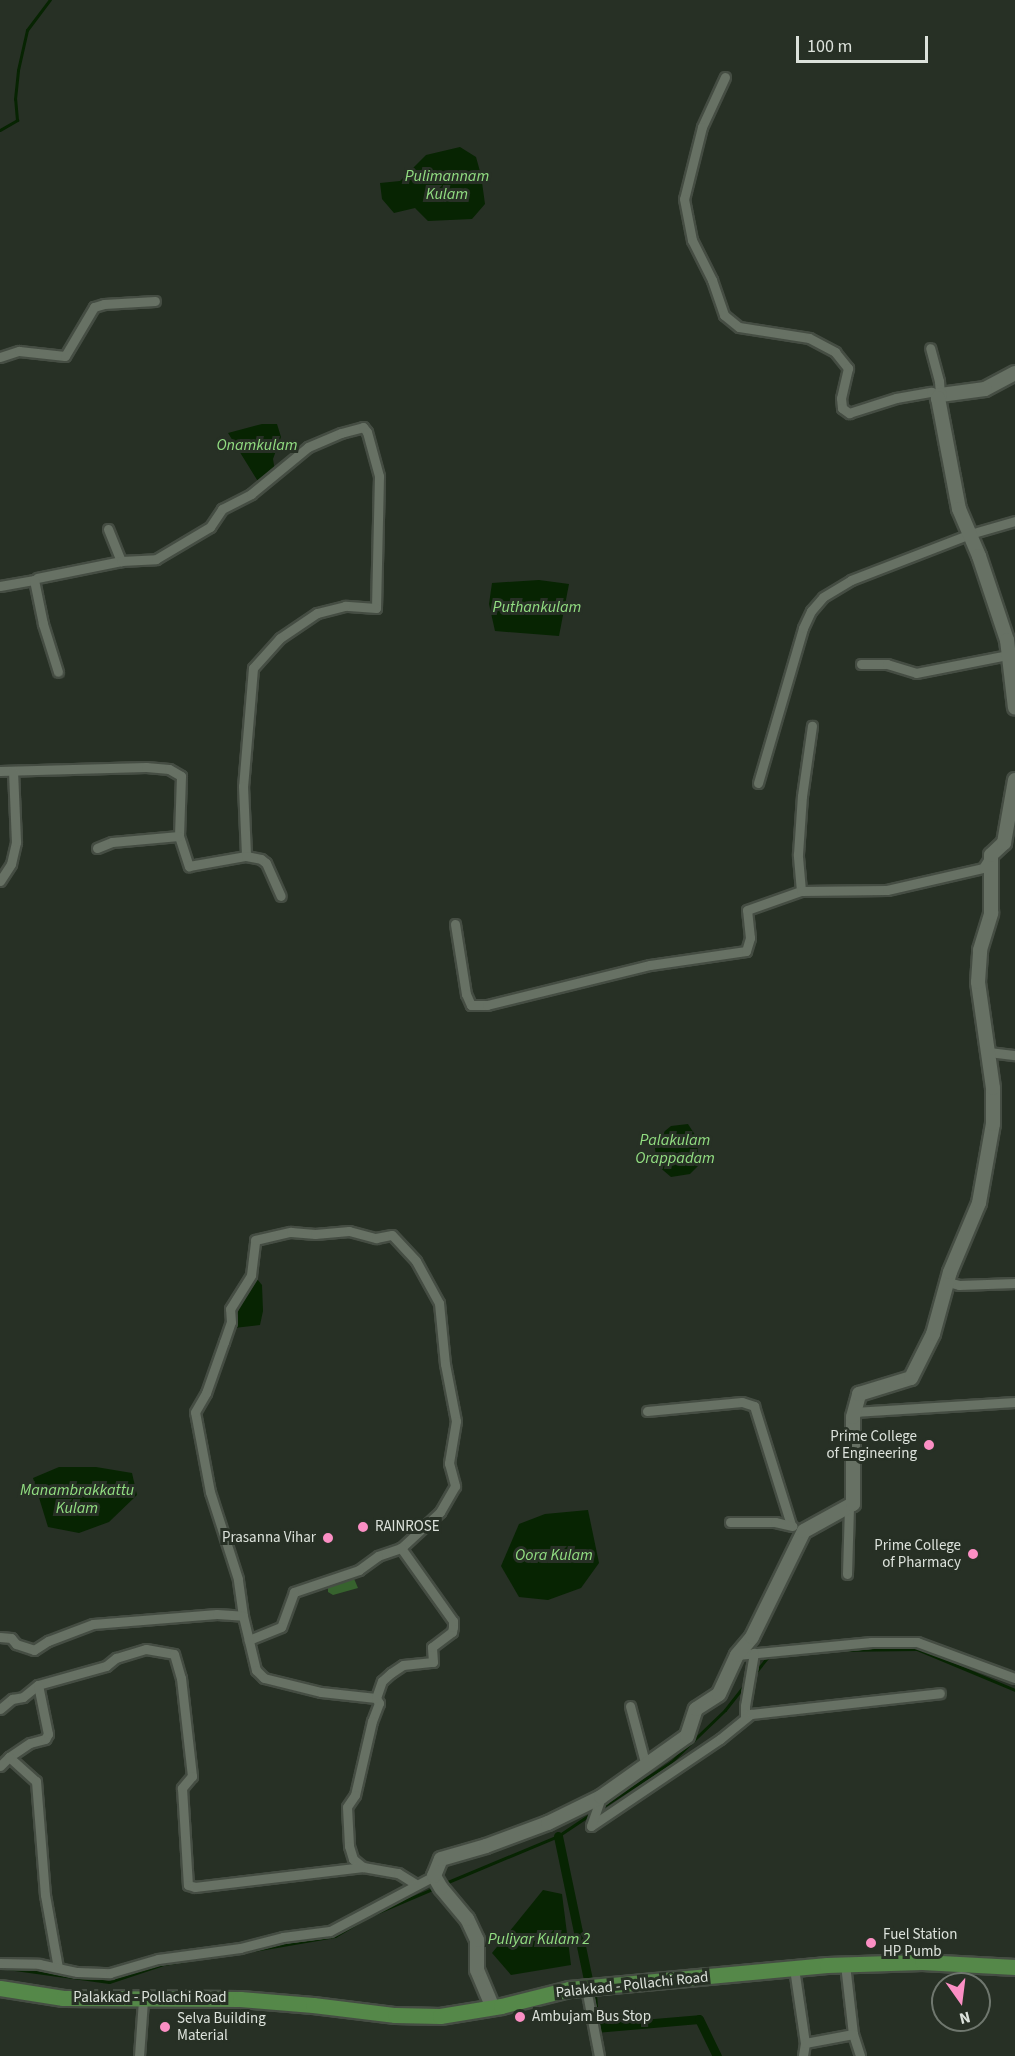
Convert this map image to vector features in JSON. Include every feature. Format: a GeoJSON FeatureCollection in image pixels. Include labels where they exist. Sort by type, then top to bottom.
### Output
{"type":"FeatureCollection","features":[{"type":"Feature","properties":{"kind":"main road","name":"Palakkad - Pollachi Road"},"geometry":{"type":"LineString","coordinates":[[0,1988],[63,1998],[240,1999],[406,2016],[440,2016],[493,2008],[586,1988],[794,1968],[922,1962],[1015,1968]]}},
{"type":"Feature","properties":{"kind":"street"},"geometry":{"type":"LineString","coordinates":[[725,77],[702,127],[684,199],[692,240],[712,280],[724,315],[739,327],[809,338],[835,352],[848,368],[841,398],[843,408],[849,412],[896,398],[931,392],[940,395],[985,389],[1015,373]]}},
{"type":"Feature","properties":{"kind":"street"},"geometry":{"type":"LineString","coordinates":[[0,357],[19,351],[65,356],[94,307],[104,304],[155,301]]}},
{"type":"Feature","properties":{"kind":"street"},"geometry":{"type":"LineString","coordinates":[[930,348],[939,381],[953,488],[1007,640],[1015,708]]}},
{"type":"Feature","properties":{"kind":"street"},"geometry":{"type":"LineString","coordinates":[[37,578],[121,561],[156,559],[210,527],[222,509],[251,494],[308,447],[340,433],[363,427],[367,432],[379,476],[376,608],[345,606],[317,613],[280,638],[253,668],[243,786],[246,856]]}},
{"type":"Feature","properties":{"kind":"street"},"geometry":{"type":"LineString","coordinates":[[758,783],[803,628],[811,610],[823,597],[851,580],[970,534],[1015,521]]}},
{"type":"Feature","properties":{"kind":"street"},"geometry":{"type":"LineString","coordinates":[[108,529],[121,561]]}},
{"type":"Feature","properties":{"kind":"street"},"geometry":{"type":"LineString","coordinates":[[0,586],[34,580],[43,624],[58,672]]}},
{"type":"Feature","properties":{"kind":"street"},"geometry":{"type":"LineString","coordinates":[[861,664],[887,664],[916,673],[1008,656]]}},
{"type":"Feature","properties":{"kind":"street"},"geometry":{"type":"LineString","coordinates":[[801,891],[798,854],[812,726]]}},
{"type":"Feature","properties":{"kind":"street"},"geometry":{"type":"LineString","coordinates":[[0,771],[146,767],[169,769],[181,776],[179,836],[189,866],[246,856],[266,863],[280,896]]}},
{"type":"Feature","properties":{"kind":"street"},"geometry":{"type":"LineString","coordinates":[[0,881],[11,864],[16,842],[14,771]]}},
{"type":"Feature","properties":{"kind":"street"},"geometry":{"type":"LineString","coordinates":[[455,924],[466,994],[471,1005],[487,1005],[650,965],[746,951],[750,938],[747,910],[801,891],[886,890],[983,868],[991,855],[1010,845],[1015,780]]}},
{"type":"Feature","properties":{"kind":"street"},"geometry":{"type":"LineString","coordinates":[[98,848],[112,842],[179,836]]}},
{"type":"Feature","properties":{"kind":"street"},"geometry":{"type":"LineString","coordinates":[[730,1522],[775,1522],[797,1528],[853,1504],[855,1412],[859,1394],[910,1378],[933,1334],[948,1282],[979,1203],[993,1124],[993,1088],[978,982],[980,950],[991,913],[991,855]]}},
{"type":"Feature","properties":{"kind":"street"},"geometry":{"type":"LineString","coordinates":[[988,1052],[1015,1055]]}},
{"type":"Feature","properties":{"kind":"street"},"geometry":{"type":"LineString","coordinates":[[248,1640],[281,1627],[294,1592],[359,1570],[378,1556],[401,1548],[441,1512],[455,1486],[449,1463],[456,1421],[445,1364],[439,1303],[416,1261],[392,1234],[376,1238],[349,1231],[315,1234],[291,1232],[255,1240],[251,1275],[230,1309],[231,1322],[217,1364],[206,1393],[195,1412],[210,1492],[238,1579],[243,1616],[248,1640],[256,1670],[264,1678],[321,1692],[376,1698]]}},
{"type":"Feature","properties":{"kind":"street"},"geometry":{"type":"LineString","coordinates":[[948,1282],[959,1285],[1015,1283]]}},
{"type":"Feature","properties":{"kind":"street"},"geometry":{"type":"LineString","coordinates":[[0,1963],[39,1964],[77,1972],[110,1973],[158,1959],[240,1948],[284,1937],[330,1931],[434,1876],[441,1859],[486,1846],[548,1823],[601,1797],[687,1736],[696,1709],[719,1694],[737,1656],[752,1637],[797,1528],[754,1406],[742,1402],[647,1410]]}},
{"type":"Feature","properties":{"kind":"street"},"geometry":{"type":"LineString","coordinates":[[855,1412],[1015,1402]]}},
{"type":"Feature","properties":{"kind":"street"},"geometry":{"type":"LineString","coordinates":[[847,1574],[849,1507]]}},
{"type":"Feature","properties":{"kind":"street"},"geometry":{"type":"LineString","coordinates":[[376,1698],[382,1682],[403,1665],[432,1662],[432,1647],[452,1632],[453,1627],[453,1621],[401,1548]]}},
{"type":"Feature","properties":{"kind":"street"},"geometry":{"type":"LineString","coordinates":[[0,1637],[11,1638],[16,1644],[34,1650],[48,1641],[93,1624],[217,1614],[243,1616]]}},
{"type":"Feature","properties":{"kind":"street"},"geometry":{"type":"LineString","coordinates":[[737,1656],[872,1642],[917,1642],[1015,1678]]}},
{"type":"Feature","properties":{"kind":"street"},"geometry":{"type":"LineString","coordinates":[[0,1708],[12,1700],[23,1697],[38,1685],[106,1666],[116,1658],[146,1649],[174,1654],[181,1678],[192,1776],[182,1788],[188,1884],[195,1887],[363,1867],[398,1873],[417,1885]]}},
{"type":"Feature","properties":{"kind":"street"},"geometry":{"type":"LineString","coordinates":[[746,1716],[745,1706],[754,1653]]}},
{"type":"Feature","properties":{"kind":"street"},"geometry":{"type":"LineString","coordinates":[[0,1766],[30,1743],[45,1739],[48,1734],[38,1685]]}},
{"type":"Feature","properties":{"kind":"street"},"geometry":{"type":"LineString","coordinates":[[601,1797],[591,1826],[720,1739],[746,1716],[795,1707],[847,1705],[940,1693]]}},
{"type":"Feature","properties":{"kind":"street"},"geometry":{"type":"LineString","coordinates":[[363,1867],[353,1859],[346,1814],[347,1807],[355,1795],[372,1721],[379,1703],[376,1698]]}},
{"type":"Feature","properties":{"kind":"street"},"geometry":{"type":"LineString","coordinates":[[630,1706],[646,1766]]}},
{"type":"Feature","properties":{"kind":"street"},"geometry":{"type":"LineString","coordinates":[[9,1757],[36,1780],[45,1894],[58,1968]]}},
{"type":"Feature","properties":{"kind":"street"},"geometry":{"type":"LineString","coordinates":[[434,1876],[466,1919],[477,1940],[477,1970],[493,2008]]}},
{"type":"Feature","properties":{"kind":"street"},"geometry":{"type":"LineString","coordinates":[[845,1965],[853,2034],[860,2056]]}},
{"type":"Feature","properties":{"kind":"street"},"geometry":{"type":"LineString","coordinates":[[794,1968],[805,2043],[803,2056]]}},
{"type":"Feature","properties":{"kind":"street"},"geometry":{"type":"LineString","coordinates":[[586,1988],[599,2056]]}},
{"type":"Feature","properties":{"kind":"street"},"geometry":{"type":"LineString","coordinates":[[139,2056],[143,2000]]}},
{"type":"Feature","properties":{"kind":"street"},"geometry":{"type":"LineString","coordinates":[[805,2043],[853,2034]]}},
{"type":"Feature","properties":{"kind":"shaded area"},"geometry":{"type":"Polygon","coordinates":[[[352,1574],[358,1588],[333,1595],[328,1592],[328,1584],[352,1574]]]}},
{"type":"Feature","properties":{"kind":"water","name":"Pulimannam Kulam"},"geometry":{"type":"Polygon","coordinates":[[[460,147],[476,157],[481,175],[485,204],[472,219],[428,221],[415,208],[394,213],[382,199],[380,183],[400,181],[426,155],[460,147]]]}},
{"type":"Feature","properties":{"kind":"water","name":"Onamkulam"},"geometry":{"type":"Polygon","coordinates":[[[262,424],[277,424],[281,437],[273,459],[275,471],[259,483],[228,433],[262,424]]]}},
{"type":"Feature","properties":{"kind":"water","name":"Puthankulam"},"geometry":{"type":"Polygon","coordinates":[[[539,580],[569,584],[559,636],[495,631],[489,604],[492,583],[539,580]]]}},
{"type":"Feature","properties":{"kind":"water","name":"Palakulam Orappadam"},"geometry":{"type":"Polygon","coordinates":[[[688,1124],[697,1138],[699,1165],[690,1174],[671,1177],[657,1165],[654,1140],[671,1126],[688,1124]]]}},
{"type":"Feature","properties":{"kind":"water"},"geometry":{"type":"Polygon","coordinates":[[[257,1279],[262,1285],[263,1311],[260,1325],[234,1328],[239,1308],[257,1279]]]}},
{"type":"Feature","properties":{"kind":"water","name":"Manambrakkattu Kulam"},"geometry":{"type":"Polygon","coordinates":[[[59,1467],[96,1467],[132,1473],[137,1495],[109,1522],[79,1533],[48,1527],[33,1478],[59,1467]]]}},
{"type":"Feature","properties":{"kind":"water","name":"Oora Kulam"},"geometry":{"type":"Polygon","coordinates":[[[588,1510],[599,1563],[581,1588],[548,1600],[519,1597],[501,1566],[519,1524],[545,1514],[588,1510]]]}},
{"type":"Feature","properties":{"kind":"water","name":"Puliyar Kulam 2"},"geometry":{"type":"Polygon","coordinates":[[[543,1890],[562,1894],[571,1965],[511,1975],[492,1953],[543,1890]]]}},
{"type":"Feature","properties":{"kind":"waterway"},"geometry":{"type":"LineString","coordinates":[[0,130],[17,120],[15,99],[18,70],[27,30],[50,0]]}},
{"type":"Feature","properties":{"kind":"waterway"},"geometry":{"type":"LineString","coordinates":[[754,1674],[768,1657],[835,1650],[917,1649],[1015,1690]]}},
{"type":"Feature","properties":{"kind":"waterway"},"geometry":{"type":"LineString","coordinates":[[599,1809],[671,1762],[725,1710],[746,1683]]}},
{"type":"Feature","properties":{"kind":"waterway"},"geometry":{"type":"LineString","coordinates":[[443,1884],[558,1836],[591,1814]]}},
{"type":"Feature","properties":{"kind":"waterway"},"geometry":{"type":"LineString","coordinates":[[558,1836],[588,1979]]}},
{"type":"Feature","properties":{"kind":"waterway"},"geometry":{"type":"LineString","coordinates":[[241,1952],[335,1936],[371,1915],[437,1887]]}},
{"type":"Feature","properties":{"kind":"waterway"},"geometry":{"type":"LineString","coordinates":[[0,1967],[109,1982],[163,1964],[234,1953]]}},
{"type":"Feature","properties":{"kind":"waterway"},"geometry":{"type":"LineString","coordinates":[[592,1995],[595,2028],[699,2019],[717,2056]]}},
{"type":"Feature","properties":{"kind":"place","name":"Prime College of Engineering"},"geometry":{"type":"Point","coordinates":[929,1445]}},
{"type":"Feature","properties":{"kind":"place","name":"RAINROSE"},"geometry":{"type":"Point","coordinates":[363,1527]}},
{"type":"Feature","properties":{"kind":"place","name":"Prasanna Vihar"},"geometry":{"type":"Point","coordinates":[328,1538]}},
{"type":"Feature","properties":{"kind":"place","name":"Prime College of Pharmacy"},"geometry":{"type":"Point","coordinates":[973,1554]}},
{"type":"Feature","properties":{"kind":"place","name":"Fuel Station HP Pumb"},"geometry":{"type":"Point","coordinates":[871,1943]}},
{"type":"Feature","properties":{"kind":"place","name":"Ambujam Bus Stop"},"geometry":{"type":"Point","coordinates":[520,2017]}},
{"type":"Feature","properties":{"kind":"place","name":"Selva Building Material"},"geometry":{"type":"Point","coordinates":[165,2027]}}]}
